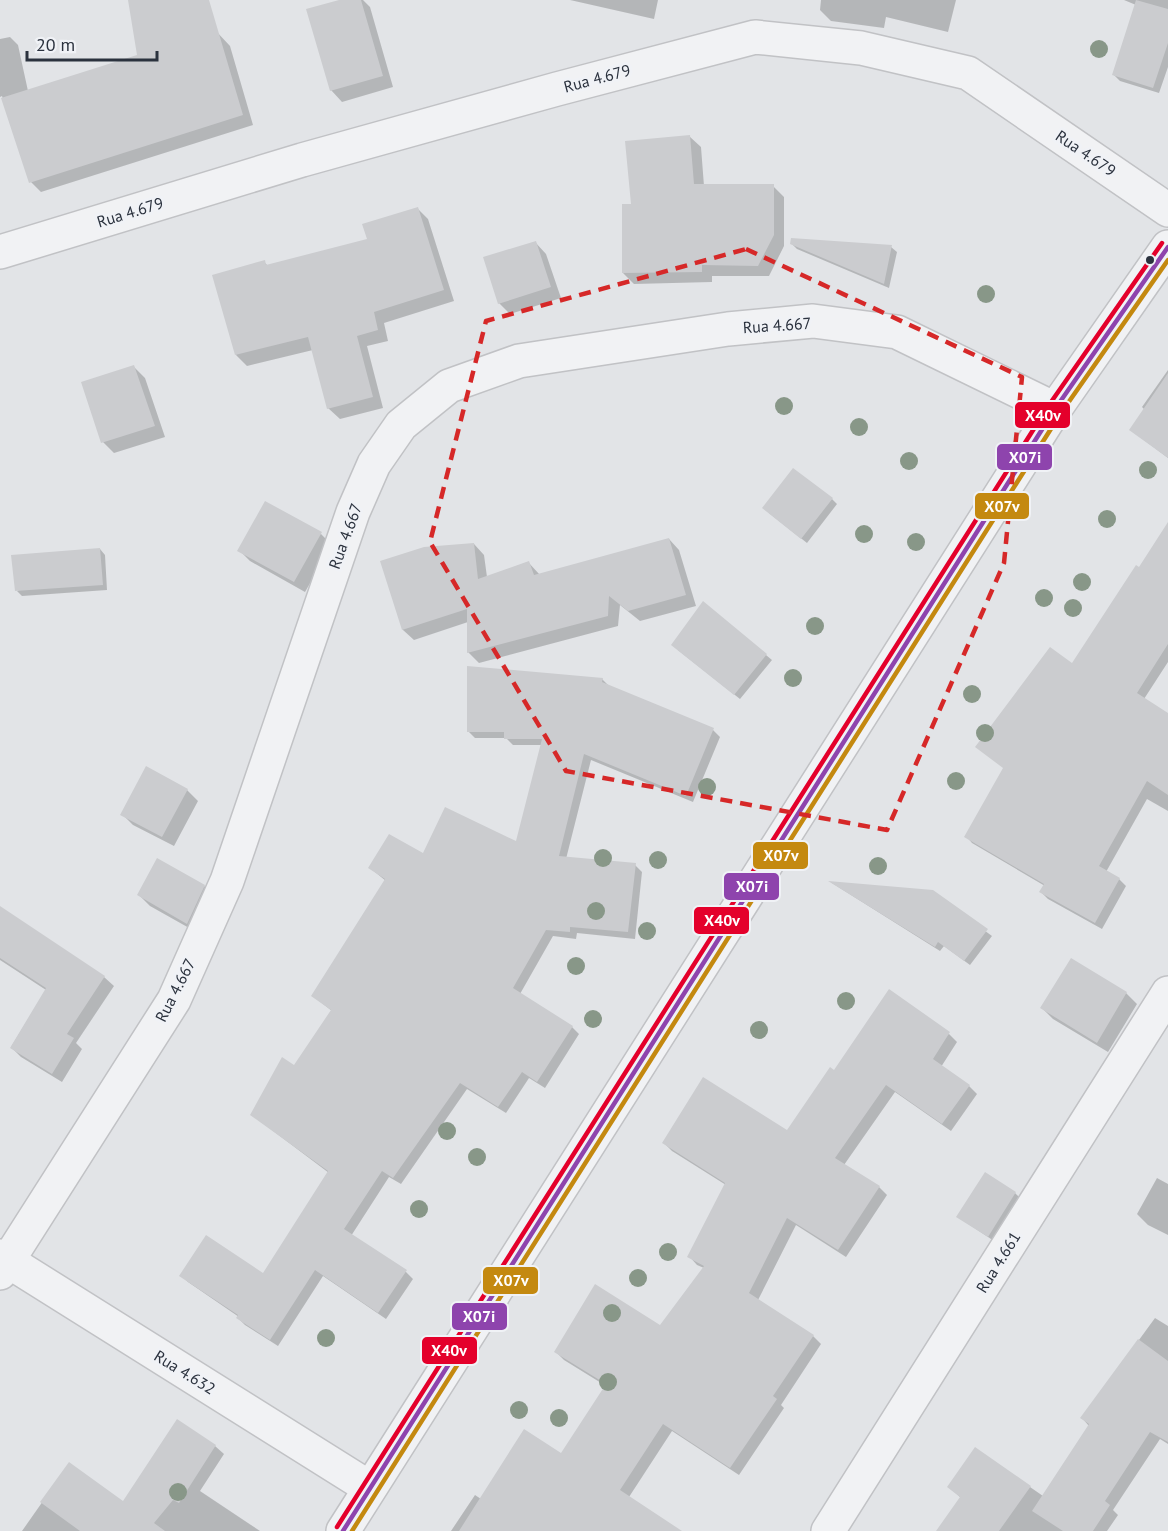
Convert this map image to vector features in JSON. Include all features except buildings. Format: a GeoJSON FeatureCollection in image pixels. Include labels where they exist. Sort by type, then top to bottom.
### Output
{"type":"FeatureCollection","features":[{"type":"Feature","properties":{"kind":"street","name":"Rua 4.679"},"geometry":{"type":"LineString","coordinates":[[0,252],[302,160],[755,37],[861,48],[968,73],[1168,210]]}},
{"type":"Feature","properties":{"kind":"street"},"geometry":{"type":"LineString","coordinates":[[343,1531],[1055,409],[1168,247]]}},
{"type":"Feature","properties":{"kind":"street","name":"Rua 4.667"},"geometry":{"type":"LineString","coordinates":[[3,1263],[174,1000],[227,882],[357,502],[374,464],[401,425],[448,386],[519,361],[728,328],[813,321],[897,332],[1055,409]]}},
{"type":"Feature","properties":{"kind":"street","name":"Rua 4.661"},"geometry":{"type":"LineString","coordinates":[[828,1531],[1168,993]]}},
{"type":"Feature","properties":{"kind":"street","name":"Rua 4.632"},"geometry":{"type":"LineString","coordinates":[[3,1263],[370,1488]]}},
{"type":"Feature","properties":{"kind":"highlighted area"},"geometry":{"type":"Polygon","coordinates":[[[746,249],[1022,377],[1004,563],[887,830],[566,771],[430,542],[486,321],[746,249]]]}},
{"type":"Feature","properties":{"kind":"transit line","name":"X40v"},"geometry":{"type":"LineString","coordinates":[[337,1527],[1049,405],[1162,243]]}},
{"type":"Feature","properties":{"kind":"transit line","name":"X07i"},"geometry":{"type":"LineString","coordinates":[[343,1531],[1055,409],[1168,247]]}},
{"type":"Feature","properties":{"kind":"transit line","name":"X07v"},"geometry":{"type":"LineString","coordinates":[[352,1531],[1061,413],[1168,260]]}}]}
